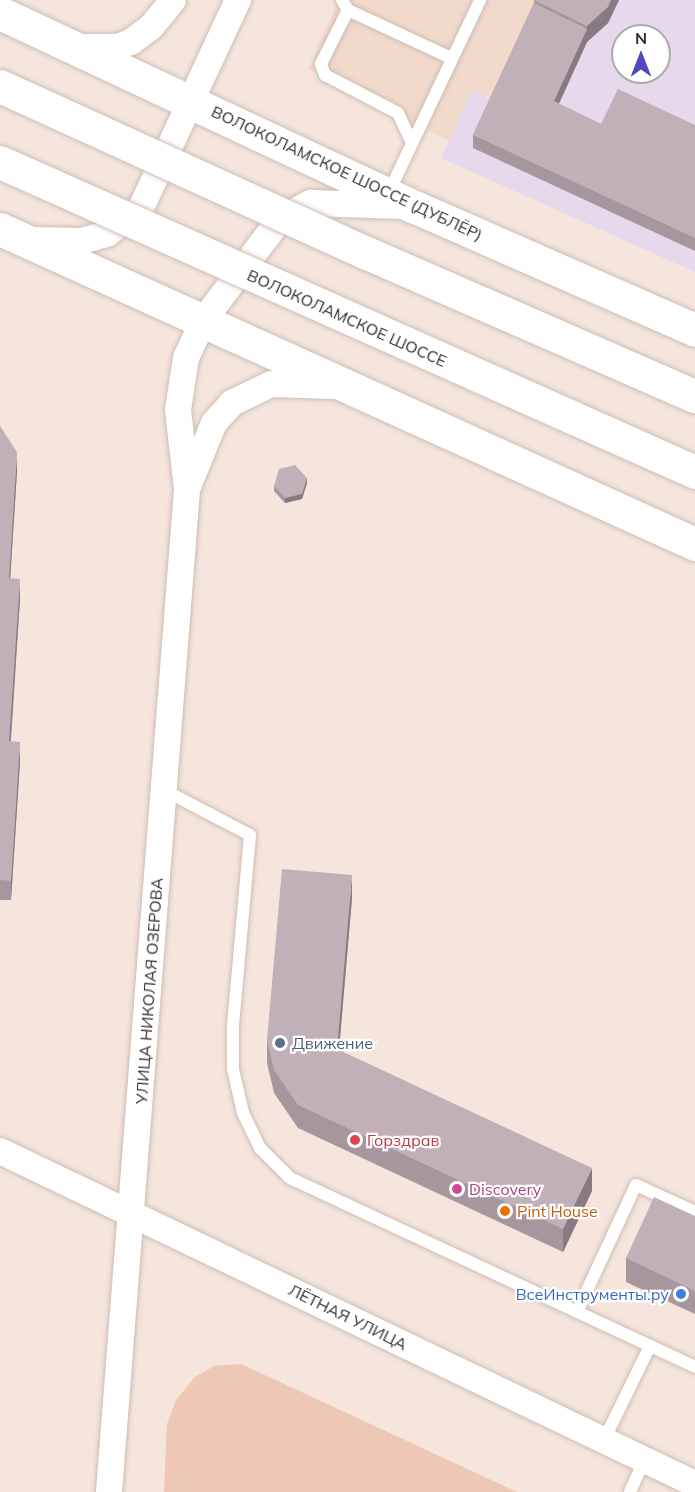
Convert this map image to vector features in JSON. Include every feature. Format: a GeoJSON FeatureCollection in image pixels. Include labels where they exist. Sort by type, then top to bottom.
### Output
{"type":"FeatureCollection","features":[{"type":"Feature","properties":{"kind":"main road","name":"ВОЛОКОЛАМСКОЕ ШОССЕ (ДУБЛЁР)"},"geometry":{"type":"LineString","coordinates":[[0,13],[402,200],[695,330]]}},
{"type":"Feature","properties":{"kind":"main road"},"geometry":{"type":"LineString","coordinates":[[0,86],[367,253],[695,396]]}},
{"type":"Feature","properties":{"kind":"main road","name":"ВОЛОКОЛАМСКОЕ ШОССЕ"},"geometry":{"type":"LineString","coordinates":[[0,162],[695,472]]}},
{"type":"Feature","properties":{"kind":"main road"},"geometry":{"type":"LineString","coordinates":[[11,234],[695,544]]}},
{"type":"Feature","properties":{"kind":"street"},"geometry":{"type":"LineString","coordinates":[[73,46],[117,47],[131,42],[152,27],[173,0]]}},
{"type":"Feature","properties":{"kind":"street"},"geometry":{"type":"LineString","coordinates":[[11,234],[82,241],[126,223],[141,208],[193,101],[238,0]]}},
{"type":"Feature","properties":{"kind":"street","name":"УЛИЦА НИКОЛАЯ ОЗЕРОВА"},"geometry":{"type":"LineString","coordinates":[[109,1492],[187,489],[179,440],[181,380],[203,321],[268,231],[296,207],[330,202],[402,200]]}},
{"type":"Feature","properties":{"kind":"street","name":"УЛИЦА НИКОЛАЯ ОЗЕРОВА"},"geometry":{"type":"LineString","coordinates":[[187,489],[214,423],[222,411],[247,393],[271,384],[296,383],[349,387]]}},
{"type":"Feature","properties":{"kind":"street","name":"ЛЁТНАЯ УЛИЦА"},"geometry":{"type":"LineString","coordinates":[[0,1151],[695,1484]]}},
{"type":"Feature","properties":{"kind":"lane"},"geometry":{"type":"LineString","coordinates":[[402,200],[412,143],[480,0]]}},
{"type":"Feature","properties":{"kind":"lane"},"geometry":{"type":"LineString","coordinates":[[412,143],[398,113],[325,75],[321,64],[345,5],[451,58]]}},
{"type":"Feature","properties":{"kind":"lane"},"geometry":{"type":"LineString","coordinates":[[164,790],[250,835],[233,1025],[233,1070],[243,1113],[260,1148],[290,1178],[695,1367]]}},
{"type":"Feature","properties":{"kind":"lane"},"geometry":{"type":"LineString","coordinates":[[577,1312],[636,1185],[695,1212]]}},
{"type":"Feature","properties":{"kind":"lane"},"geometry":{"type":"LineString","coordinates":[[604,1440],[650,1346]]}},
{"type":"Feature","properties":{"kind":"lane"},"geometry":{"type":"LineString","coordinates":[[630,1492],[644,1460]]}},
{"type":"Feature","properties":{"kind":"shaded area"},"geometry":{"type":"Polygon","coordinates":[[[339,0],[542,0],[495,100],[472,90],[449,141],[309,69],[339,0]]]}},
{"type":"Feature","properties":{"kind":"shaded area"},"geometry":{"type":"Polygon","coordinates":[[[542,0],[695,0],[695,272],[441,158],[472,90],[494,100],[542,0]]]}},
{"type":"Feature","properties":{"kind":"shaded area"},"geometry":{"type":"Polygon","coordinates":[[[241,1364],[517,1492],[164,1492],[167,1424],[176,1400],[195,1377],[214,1366],[241,1364]]]}},
{"type":"Feature","properties":{"kind":"building"},"geometry":{"type":"Polygon","coordinates":[[[534,0],[611,0],[608,7],[587,26],[534,0]]]}},
{"type":"Feature","properties":{"kind":"building"},"geometry":{"type":"Polygon","coordinates":[[[534,3],[587,29],[554,101],[601,124],[618,89],[695,125],[695,238],[473,135],[534,3]]]}},
{"type":"Feature","properties":{"kind":"building"},"geometry":{"type":"Polygon","coordinates":[[[0,426],[17,452],[9,578],[20,579],[9,741],[20,742],[11,881],[0,880],[0,426]]]}},
{"type":"Feature","properties":{"kind":"building"},"geometry":{"type":"Polygon","coordinates":[[[295,465],[307,478],[302,494],[285,498],[274,486],[279,469],[295,465]]]}},
{"type":"Feature","properties":{"kind":"building"},"geometry":{"type":"Polygon","coordinates":[[[282,869],[352,875],[337,1049],[592,1168],[563,1229],[298,1105],[274,1070],[267,1040],[282,869]]]}},
{"type":"Feature","properties":{"kind":"building"},"geometry":{"type":"Polygon","coordinates":[[[654,1197],[695,1216],[695,1291],[626,1258],[654,1197]]]}},
{"type":"Feature","properties":{"kind":"place","name":"Движение"},"geometry":{"type":"Point","coordinates":[280,1043]}},
{"type":"Feature","properties":{"kind":"place","name":"Горздрав"},"geometry":{"type":"Point","coordinates":[355,1140]}},
{"type":"Feature","properties":{"kind":"place","name":"Discovery"},"geometry":{"type":"Point","coordinates":[457,1189]}},
{"type":"Feature","properties":{"kind":"place","name":"Pint House"},"geometry":{"type":"Point","coordinates":[505,1211]}},
{"type":"Feature","properties":{"kind":"place","name":"ВсеИнструменты.ру"},"geometry":{"type":"Point","coordinates":[681,1294]}}]}
